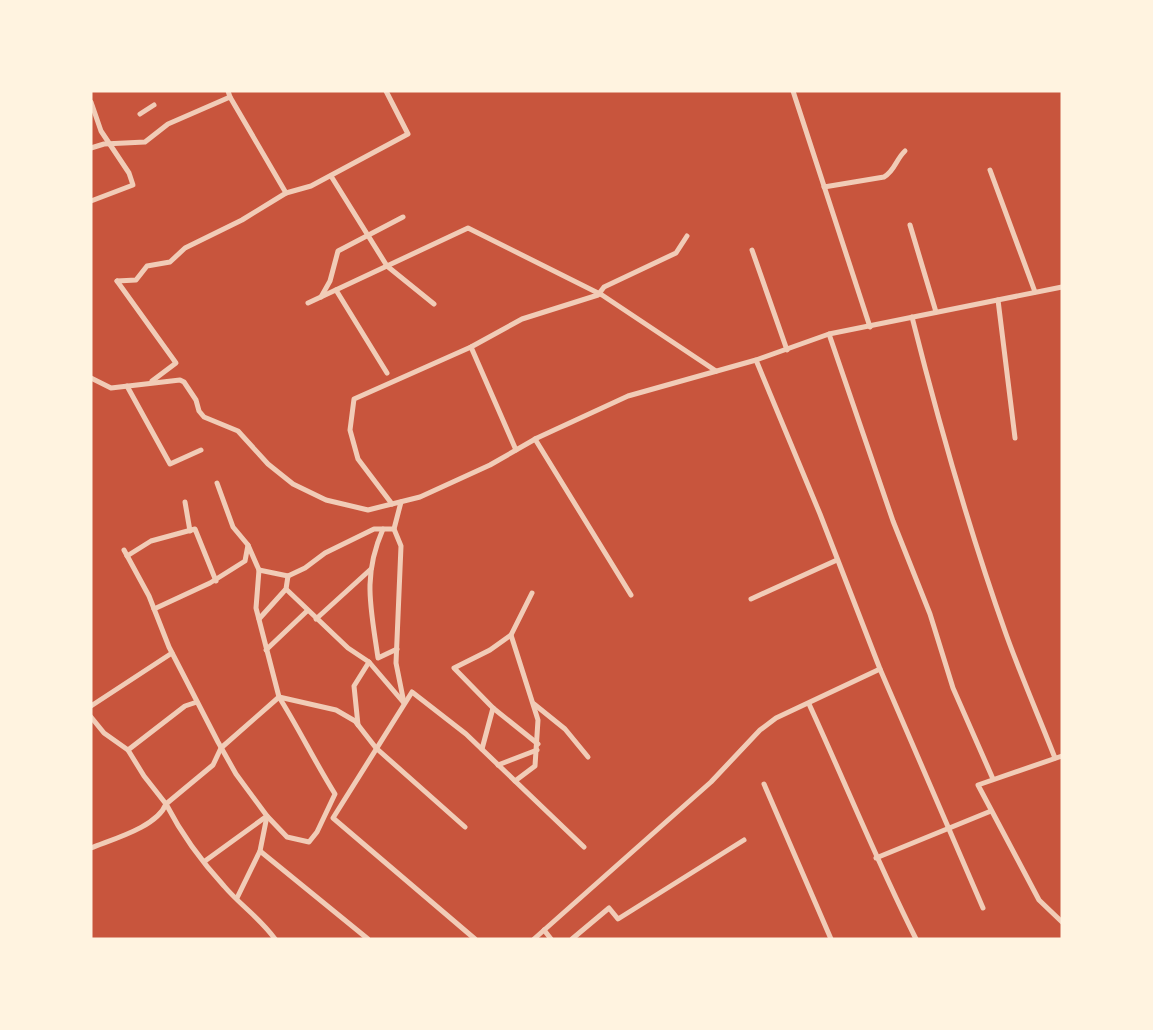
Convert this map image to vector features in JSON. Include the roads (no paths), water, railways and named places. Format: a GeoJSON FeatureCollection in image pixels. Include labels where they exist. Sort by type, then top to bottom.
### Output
{"type":"FeatureCollection","features":[{"type":"Feature","properties":{"kind":"street"},"geometry":{"type":"LineString","coordinates":[[150,382],[176,363],[117,281],[136,280],[147,266],[170,262],[186,248],[242,220],[286,193],[311,186],[408,134],[386,91]]}},
{"type":"Feature","properties":{"kind":"street"},"geometry":{"type":"LineString","coordinates":[[793,91],[870,327]]}},
{"type":"Feature","properties":{"kind":"street"},"geometry":{"type":"LineString","coordinates":[[91,148],[108,144],[145,142],[168,124],[229,94],[286,193]]}},
{"type":"Feature","properties":{"kind":"street"},"geometry":{"type":"LineString","coordinates":[[91,102],[108,144],[129,173],[132,186],[91,201]]}},
{"type":"Feature","properties":{"kind":"street"},"geometry":{"type":"LineString","coordinates":[[140,114],[154,105]]}},
{"type":"Feature","properties":{"kind":"street"},"geometry":{"type":"LineString","coordinates":[[824,187],[884,178],[890,174],[898,157],[905,151]]}},
{"type":"Feature","properties":{"kind":"street"},"geometry":{"type":"LineString","coordinates":[[990,170],[1035,292]]}},
{"type":"Feature","properties":{"kind":"street"},"geometry":{"type":"LineString","coordinates":[[331,176],[387,266],[434,304]]}},
{"type":"Feature","properties":{"kind":"street"},"geometry":{"type":"LineString","coordinates":[[321,297],[330,282],[338,251],[367,234],[403,217]]}},
{"type":"Feature","properties":{"kind":"street"},"geometry":{"type":"LineString","coordinates":[[910,224],[936,312]]}},
{"type":"Feature","properties":{"kind":"street"},"geometry":{"type":"LineString","coordinates":[[308,303],[468,228],[599,293],[716,372]]}},
{"type":"Feature","properties":{"kind":"street"},"geometry":{"type":"LineString","coordinates":[[392,504],[358,459],[350,430],[354,399],[424,366],[471,347],[522,319],[599,293],[604,287],[676,253],[687,236]]}},
{"type":"Feature","properties":{"kind":"street"},"geometry":{"type":"LineString","coordinates":[[752,250],[787,350]]}},
{"type":"Feature","properties":{"kind":"street"},"geometry":{"type":"LineString","coordinates":[[91,378],[111,388],[173,379],[184,382],[204,417],[238,431],[268,464],[294,484],[326,500],[368,510],[420,497],[482,469],[535,439],[628,396],[756,360],[829,334],[1062,287]]}},
{"type":"Feature","properties":{"kind":"street"},"geometry":{"type":"LineString","coordinates":[[336,290],[387,373]]}},
{"type":"Feature","properties":{"kind":"street"},"geometry":{"type":"LineString","coordinates":[[998,300],[1014,438]]}},
{"type":"Feature","properties":{"kind":"street"},"geometry":{"type":"LineString","coordinates":[[912,317],[940,426],[980,558],[1007,636],[1055,758]]}},
{"type":"Feature","properties":{"kind":"street"},"geometry":{"type":"LineString","coordinates":[[829,334],[893,521],[930,614],[953,688],[993,779]]}},
{"type":"Feature","properties":{"kind":"street"},"geometry":{"type":"LineString","coordinates":[[471,347],[516,450]]}},
{"type":"Feature","properties":{"kind":"street"},"geometry":{"type":"LineString","coordinates":[[756,360],[880,669],[983,908]]}},
{"type":"Feature","properties":{"kind":"street"},"geometry":{"type":"LineString","coordinates":[[127,386],[170,464],[201,450]]}},
{"type":"Feature","properties":{"kind":"street"},"geometry":{"type":"LineString","coordinates":[[535,439],[631,595]]}},
{"type":"Feature","properties":{"kind":"street"},"geometry":{"type":"LineString","coordinates":[[124,550],[154,609],[172,653],[236,774],[267,816],[287,838],[309,842],[317,832],[334,794],[315,763],[302,733],[279,697],[256,608],[259,570],[248,546],[234,527],[217,483]]}},
{"type":"Feature","properties":{"kind":"street"},"geometry":{"type":"LineString","coordinates":[[185,502],[190,531]]}},
{"type":"Feature","properties":{"kind":"street"},"geometry":{"type":"LineString","coordinates":[[401,502],[394,529],[401,546],[396,663],[404,704]]}},
{"type":"Feature","properties":{"kind":"street"},"geometry":{"type":"LineString","coordinates":[[259,570],[288,576],[305,568],[325,552],[374,529],[394,529]]}},
{"type":"Feature","properties":{"kind":"street"},"geometry":{"type":"LineString","coordinates":[[383,529],[373,552],[368,586],[378,658],[397,649]]}},
{"type":"Feature","properties":{"kind":"street"},"geometry":{"type":"LineString","coordinates":[[127,556],[151,541],[195,530],[216,581]]}},
{"type":"Feature","properties":{"kind":"street"},"geometry":{"type":"LineString","coordinates":[[154,609],[216,581],[245,561],[248,546]]}},
{"type":"Feature","properties":{"kind":"street"},"geometry":{"type":"LineString","coordinates":[[751,599],[837,560]]}},
{"type":"Feature","properties":{"kind":"street"},"geometry":{"type":"LineString","coordinates":[[316,619],[371,569]]}},
{"type":"Feature","properties":{"kind":"street"},"geometry":{"type":"LineString","coordinates":[[259,619],[286,589],[288,576]]}},
{"type":"Feature","properties":{"kind":"street"},"geometry":{"type":"LineString","coordinates":[[286,589],[348,648],[369,662],[404,704]]}},
{"type":"Feature","properties":{"kind":"street"},"geometry":{"type":"LineString","coordinates":[[532,593],[511,635],[490,650],[454,668],[493,708],[538,747]]}},
{"type":"Feature","properties":{"kind":"street"},"geometry":{"type":"LineString","coordinates":[[266,650],[307,611]]}},
{"type":"Feature","properties":{"kind":"street"},"geometry":{"type":"LineString","coordinates":[[511,635],[538,720],[538,747],[535,766],[515,781]]}},
{"type":"Feature","properties":{"kind":"street"},"geometry":{"type":"LineString","coordinates":[[91,706],[172,653]]}},
{"type":"Feature","properties":{"kind":"street"},"geometry":{"type":"LineString","coordinates":[[358,725],[354,686],[369,662]]}},
{"type":"Feature","properties":{"kind":"street"},"geometry":{"type":"LineString","coordinates":[[534,939],[711,782],[760,730],[776,718],[880,669]]}},
{"type":"Feature","properties":{"kind":"street"},"geometry":{"type":"LineString","coordinates":[[475,939],[333,818],[412,692],[482,749],[584,847]]}},
{"type":"Feature","properties":{"kind":"street"},"geometry":{"type":"LineString","coordinates":[[279,697],[336,710],[358,725],[376,748],[465,827]]}},
{"type":"Feature","properties":{"kind":"street"},"geometry":{"type":"LineString","coordinates":[[91,848],[142,827],[163,812],[166,804],[213,765],[221,748],[279,697]]}},
{"type":"Feature","properties":{"kind":"street"},"geometry":{"type":"LineString","coordinates":[[128,750],[185,706],[197,702]]}},
{"type":"Feature","properties":{"kind":"street"},"geometry":{"type":"LineString","coordinates":[[533,704],[565,729],[588,757]]}},
{"type":"Feature","properties":{"kind":"street"},"geometry":{"type":"LineString","coordinates":[[809,704],[863,824],[876,858],[916,939]]}},
{"type":"Feature","properties":{"kind":"street"},"geometry":{"type":"LineString","coordinates":[[482,749],[493,708]]}},
{"type":"Feature","properties":{"kind":"street"},"geometry":{"type":"LineString","coordinates":[[91,717],[104,733],[128,750],[144,776],[166,804],[175,822],[225,887],[264,924],[275,939]]}},
{"type":"Feature","properties":{"kind":"street"},"geometry":{"type":"LineString","coordinates":[[498,764],[538,747]]}},
{"type":"Feature","properties":{"kind":"street"},"geometry":{"type":"LineString","coordinates":[[1062,756],[978,785],[1039,900],[1062,922]]}},
{"type":"Feature","properties":{"kind":"street"},"geometry":{"type":"LineString","coordinates":[[764,784],[831,939]]}},
{"type":"Feature","properties":{"kind":"street"},"geometry":{"type":"LineString","coordinates":[[876,858],[991,811]]}},
{"type":"Feature","properties":{"kind":"street"},"geometry":{"type":"LineString","coordinates":[[237,898],[260,851],[267,816]]}},
{"type":"Feature","properties":{"kind":"street"},"geometry":{"type":"LineString","coordinates":[[205,861],[267,816]]}},
{"type":"Feature","properties":{"kind":"street"},"geometry":{"type":"LineString","coordinates":[[572,939],[608,908],[618,919],[744,840]]}},
{"type":"Feature","properties":{"kind":"street"},"geometry":{"type":"LineString","coordinates":[[260,851],[368,939]]}},
{"type":"Feature","properties":{"kind":"street"},"geometry":{"type":"LineString","coordinates":[[544,930],[551,939]]}}]}
